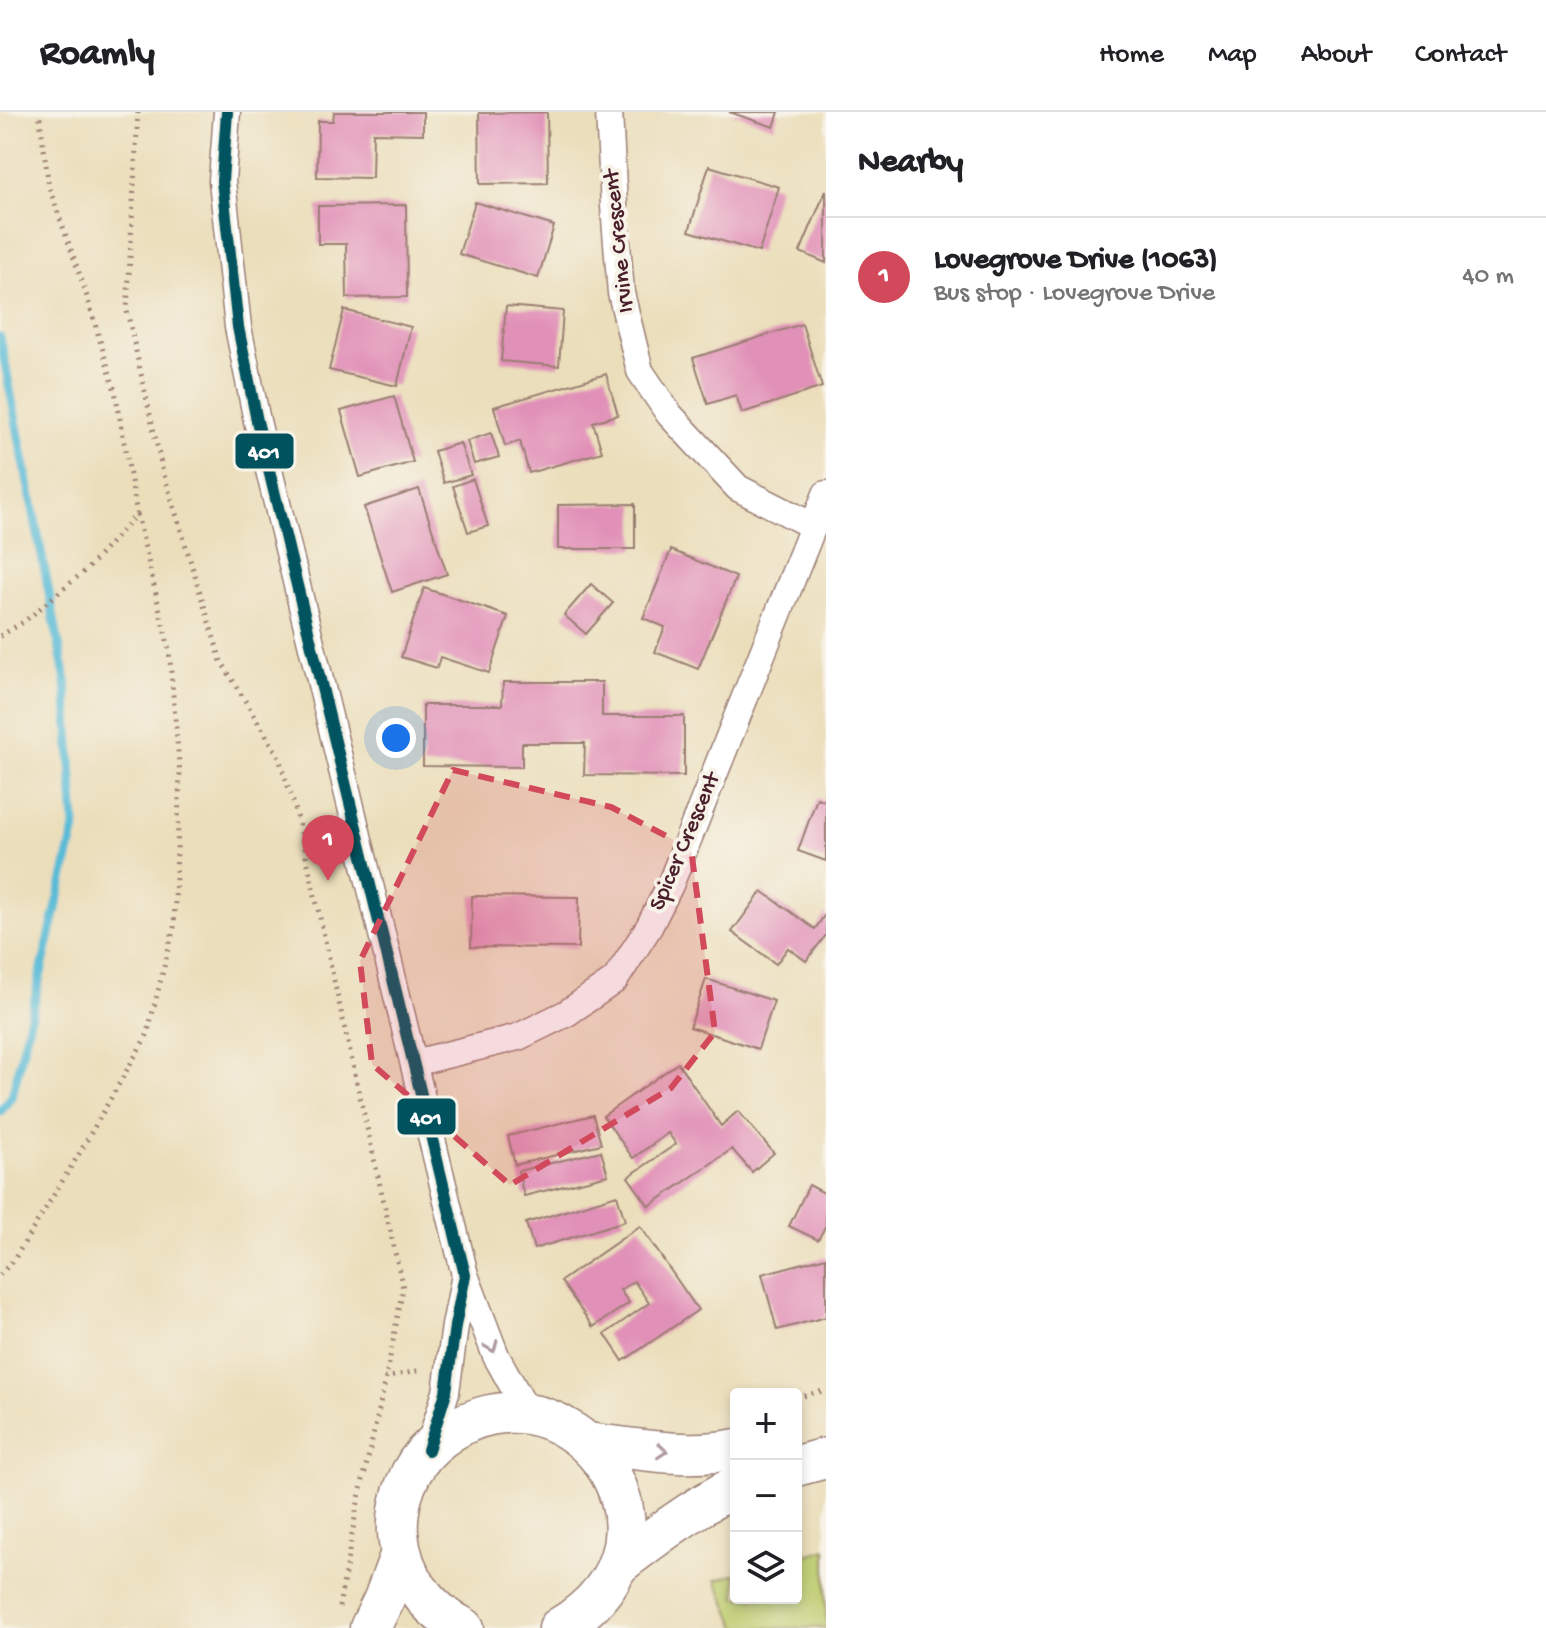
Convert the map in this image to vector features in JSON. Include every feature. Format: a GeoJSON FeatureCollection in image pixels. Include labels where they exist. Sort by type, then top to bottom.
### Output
{"type":"FeatureCollection","features":[{"type":"Feature","properties":{"kind":"main road"},"geometry":{"type":"LineString","coordinates":[[464,1628],[434,1609],[409,1574],[401,1553],[398,1531],[404,1488],[414,1467],[444,1435],[463,1424],[495,1415],[529,1415],[550,1420],[588,1443],[614,1478],[625,1521],[618,1565],[608,1585],[578,1617],[559,1628]]}},
{"type":"Feature","properties":{"kind":"main road"},"geometry":{"type":"LineString","coordinates":[[802,1436],[826,1431]]}},
{"type":"Feature","properties":{"kind":"main road"},"geometry":{"type":"LineString","coordinates":[[588,1443],[658,1452],[730,1450]]}},
{"type":"Feature","properties":{"kind":"main road"},"geometry":{"type":"LineString","coordinates":[[802,1464],[826,1458]]}},
{"type":"Feature","properties":{"kind":"main road"},"geometry":{"type":"LineString","coordinates":[[618,1565],[674,1522],[730,1489]]}},
{"type":"Feature","properties":{"kind":"main road"},"geometry":{"type":"LineString","coordinates":[[354,1620],[384,1599],[401,1553]]}},
{"type":"Feature","properties":{"kind":"street"},"geometry":{"type":"LineString","coordinates":[[227,112],[222,181],[238,327],[261,437],[465,1275],[496,1356],[529,1415]]}},
{"type":"Feature","properties":{"kind":"street","name":"Irvine Crescent"},"geometry":{"type":"LineString","coordinates":[[609,112],[621,293],[640,371],[669,414],[738,488],[813,526]]}},
{"type":"Feature","properties":{"kind":"street","name":"Spicer Crescent"},"geometry":{"type":"LineString","coordinates":[[414,1063],[518,1037],[567,1013],[615,980],[649,927],[670,885],[826,494]]}},
{"type":"Feature","properties":{"kind":"street"},"geometry":{"type":"LineString","coordinates":[[428,1450],[446,1392],[465,1275]]}},
{"type":"Feature","properties":{"kind":"path"},"geometry":{"type":"LineString","coordinates":[[0,1275],[15,1258],[63,1180],[147,1035],[174,927],[180,774],[169,649],[137,514],[115,391],[84,287],[49,187],[39,112]]}},
{"type":"Feature","properties":{"kind":"path"},"geometry":{"type":"LineString","coordinates":[[138,112],[127,311],[162,468],[221,661],[278,755],[296,811],[403,1288],[357,1507],[354,1620]]}},
{"type":"Feature","properties":{"kind":"path"},"geometry":{"type":"LineString","coordinates":[[0,636],[25,621],[88,568],[137,514]]}},
{"type":"Feature","properties":{"kind":"path"},"geometry":{"type":"LineString","coordinates":[[386,1378],[433,1368]]}},
{"type":"Feature","properties":{"kind":"path"},"geometry":{"type":"LineString","coordinates":[[802,1396],[826,1390]]}},
{"type":"Feature","properties":{"kind":"highlighted area"},"geometry":{"type":"Polygon","coordinates":[[[453,770],[611,807],[691,849],[715,1032],[671,1088],[510,1185],[372,1064],[360,961],[453,770]]]}},
{"type":"Feature","properties":{"kind":"green space"},"geometry":{"type":"Polygon","coordinates":[[[826,1549],[826,1628],[737,1628],[716,1580],[730,1576],[730,1604],[802,1604],[802,1556],[826,1549]]]}},
{"type":"Feature","properties":{"kind":"building"},"geometry":{"type":"Polygon","coordinates":[[[334,112],[423,112],[423,134],[373,133],[372,178],[317,177],[318,121],[333,121],[334,112]]]}},
{"type":"Feature","properties":{"kind":"building"},"geometry":{"type":"Polygon","coordinates":[[[547,112],[548,183],[480,184],[479,113],[547,112]]]}},
{"type":"Feature","properties":{"kind":"building"},"geometry":{"type":"Polygon","coordinates":[[[729,112],[779,112],[774,127],[729,112]]]}},
{"type":"Feature","properties":{"kind":"building"},"geometry":{"type":"Polygon","coordinates":[[[709,166],[779,187],[759,252],[689,231],[709,166]]]}},
{"type":"Feature","properties":{"kind":"building"},"geometry":{"type":"Polygon","coordinates":[[[826,190],[826,263],[800,252],[826,190]]]}},
{"type":"Feature","properties":{"kind":"building"},"geometry":{"type":"Polygon","coordinates":[[[475,202],[554,226],[538,278],[459,254],[475,202]]]}},
{"type":"Feature","properties":{"kind":"building"},"geometry":{"type":"Polygon","coordinates":[[[406,205],[407,297],[347,298],[346,244],[318,244],[318,206],[406,205]]]}},
{"type":"Feature","properties":{"kind":"building"},"geometry":{"type":"Polygon","coordinates":[[[506,306],[563,311],[559,366],[501,361],[506,306]]]}},
{"type":"Feature","properties":{"kind":"building"},"geometry":{"type":"Polygon","coordinates":[[[344,310],[411,327],[397,386],[329,370],[344,310]]]}},
{"type":"Feature","properties":{"kind":"building"},"geometry":{"type":"Polygon","coordinates":[[[802,324],[822,387],[742,413],[736,395],[708,404],[693,358],[802,324]]]}},
{"type":"Feature","properties":{"kind":"building"},"geometry":{"type":"Polygon","coordinates":[[[606,374],[618,415],[593,422],[602,452],[529,473],[520,441],[505,446],[494,407],[606,374]]]}},
{"type":"Feature","properties":{"kind":"building"},"geometry":{"type":"Polygon","coordinates":[[[394,396],[413,462],[360,477],[341,411],[394,396]]]}},
{"type":"Feature","properties":{"kind":"building"},"geometry":{"type":"Polygon","coordinates":[[[491,433],[499,457],[474,464],[467,441],[491,433]]]}},
{"type":"Feature","properties":{"kind":"building"},"geometry":{"type":"Polygon","coordinates":[[[460,443],[471,475],[444,483],[434,451],[460,443]]]}},
{"type":"Feature","properties":{"kind":"building"},"geometry":{"type":"Polygon","coordinates":[[[473,479],[488,526],[468,532],[453,486],[473,479]]]}},
{"type":"Feature","properties":{"kind":"building"},"geometry":{"type":"Polygon","coordinates":[[[419,489],[447,574],[392,592],[364,507],[419,489]]]}},
{"type":"Feature","properties":{"kind":"building"},"geometry":{"type":"Polygon","coordinates":[[[635,504],[635,549],[558,549],[558,505],[635,504]]]}},
{"type":"Feature","properties":{"kind":"building"},"geometry":{"type":"Polygon","coordinates":[[[671,550],[736,577],[698,669],[655,652],[665,627],[643,618],[671,550]]]}},
{"type":"Feature","properties":{"kind":"building"},"geometry":{"type":"Polygon","coordinates":[[[591,584],[613,603],[586,634],[564,615],[591,584]]]}},
{"type":"Feature","properties":{"kind":"building"},"geometry":{"type":"Polygon","coordinates":[[[424,588],[508,616],[489,673],[440,657],[437,668],[401,657],[424,588]]]}},
{"type":"Feature","properties":{"kind":"building"},"geometry":{"type":"Polygon","coordinates":[[[503,682],[602,682],[602,716],[684,716],[684,776],[584,775],[585,743],[522,743],[522,767],[423,766],[423,705],[502,705],[503,682]]]}},
{"type":"Feature","properties":{"kind":"building"},"geometry":{"type":"Polygon","coordinates":[[[817,798],[826,801],[826,861],[798,851],[817,798]]]}},
{"type":"Feature","properties":{"kind":"building"},"geometry":{"type":"Polygon","coordinates":[[[762,891],[815,929],[826,913],[826,935],[806,961],[788,948],[776,964],[732,932],[762,891]]]}},
{"type":"Feature","properties":{"kind":"building"},"geometry":{"type":"Polygon","coordinates":[[[472,896],[579,897],[578,948],[471,947],[472,896]]]}},
{"type":"Feature","properties":{"kind":"building"},"geometry":{"type":"Polygon","coordinates":[[[706,979],[774,1001],[758,1049],[690,1027],[706,979]]]}},
{"type":"Feature","properties":{"kind":"building"},"geometry":{"type":"Polygon","coordinates":[[[678,1063],[721,1126],[738,1111],[774,1153],[752,1172],[732,1149],[649,1206],[628,1177],[676,1144],[668,1133],[633,1158],[603,1116],[678,1063]]]}},
{"type":"Feature","properties":{"kind":"building"},"geometry":{"type":"Polygon","coordinates":[[[593,1115],[601,1144],[515,1165],[508,1136],[593,1115]]]}},
{"type":"Feature","properties":{"kind":"building"},"geometry":{"type":"Polygon","coordinates":[[[601,1151],[608,1175],[524,1196],[518,1171],[601,1151]]]}},
{"type":"Feature","properties":{"kind":"building"},"geometry":{"type":"Polygon","coordinates":[[[809,1185],[826,1194],[826,1225],[818,1240],[789,1226],[809,1185]]]}},
{"type":"Feature","properties":{"kind":"building"},"geometry":{"type":"Polygon","coordinates":[[[617,1195],[625,1221],[534,1249],[526,1223],[617,1195]]]}},
{"type":"Feature","properties":{"kind":"building"},"geometry":{"type":"Polygon","coordinates":[[[640,1226],[698,1310],[623,1361],[605,1334],[649,1303],[634,1281],[620,1290],[629,1303],[593,1327],[561,1281],[640,1226]]]}},
{"type":"Feature","properties":{"kind":"building"},"geometry":{"type":"Polygon","coordinates":[[[826,1257],[826,1317],[777,1330],[762,1274],[826,1257]]]}},
{"type":"Feature","properties":{"kind":"waterway"},"geometry":{"type":"LineString","coordinates":[[0,337],[66,681],[75,828],[12,1096],[0,1112]]}},
{"type":"Feature","properties":{"kind":"transit line","name":"401"},"geometry":{"type":"LineString","coordinates":[[227,112],[222,181],[238,327],[257,421],[465,1275],[446,1392],[428,1450]]}},
{"type":"Feature","properties":{"kind":"place","name":"Lovegrove Drive (1063)"},"geometry":{"type":"Point","coordinates":[328,881]}}]}
